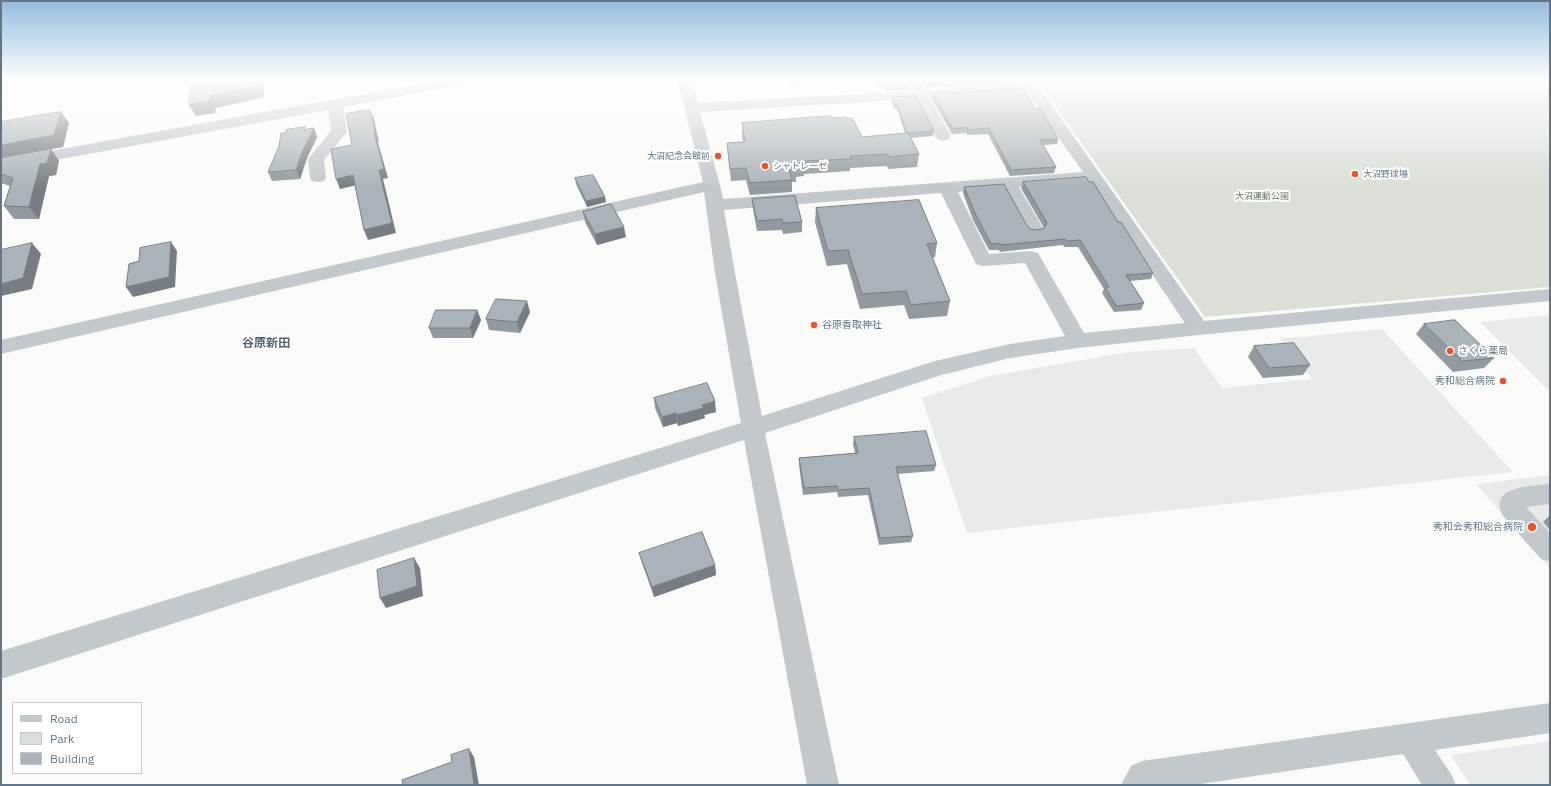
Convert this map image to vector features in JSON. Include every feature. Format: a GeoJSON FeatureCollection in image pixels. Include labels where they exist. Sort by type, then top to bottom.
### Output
{"type":"FeatureCollection","features":[{"type":"Feature","properties":{"kind":"street"},"geometry":{"type":"LineString","coordinates":[[1,165],[272,116]]}},
{"type":"Feature","properties":{"kind":"street"},"geometry":{"type":"LineString","coordinates":[[318,177],[316,159],[339,132],[337,116]]}},
{"type":"Feature","properties":{"kind":"street"},"geometry":{"type":"LineString","coordinates":[[693,116],[716,205],[725,273],[753,428],[823,785]]}},
{"type":"Feature","properties":{"kind":"street"},"geometry":{"type":"LineString","coordinates":[[932,116],[943,136]]}},
{"type":"Feature","properties":{"kind":"street"},"geometry":{"type":"LineString","coordinates":[[1050,116],[1094,176],[1199,328]]}},
{"type":"Feature","properties":{"kind":"street"},"geometry":{"type":"LineString","coordinates":[[716,205],[1094,176]]}},
{"type":"Feature","properties":{"kind":"street"},"geometry":{"type":"LineString","coordinates":[[1008,182],[1035,230]]}},
{"type":"Feature","properties":{"kind":"street"},"geometry":{"type":"LineString","coordinates":[[1,347],[712,185]]}},
{"type":"Feature","properties":{"kind":"street"},"geometry":{"type":"LineString","coordinates":[[947,187],[983,260],[1031,257],[1078,341]]}},
{"type":"Feature","properties":{"kind":"street"},"geometry":{"type":"LineString","coordinates":[[1,665],[753,428],[858,392],[935,369],[1010,351],[1078,341],[1199,328],[1550,295]]}},
{"type":"Feature","properties":{"kind":"street"},"geometry":{"type":"LineString","coordinates":[[1550,494],[1519,498],[1512,502],[1512,509],[1550,551]]}},
{"type":"Feature","properties":{"kind":"street"},"geometry":{"type":"LineString","coordinates":[[1136,785],[1142,777],[1550,718]]}},
{"type":"Feature","properties":{"kind":"street"},"geometry":{"type":"LineString","coordinates":[[1410,738],[1440,785]]}},
{"type":"Feature","properties":{"kind":"shaded area"},"geometry":{"type":"Polygon","coordinates":[[[1550,315],[1550,392],[1480,322],[1550,315]]]}},
{"type":"Feature","properties":{"kind":"shaded area"},"geometry":{"type":"Polygon","coordinates":[[[1382,329],[1513,472],[967,533],[922,398],[990,376],[1129,352],[1194,348],[1222,388],[1312,379],[1280,339],[1382,329]]]}},
{"type":"Feature","properties":{"kind":"shaded area","name":"秀和会秀和総合病院"},"geometry":{"type":"Polygon","coordinates":[[[1550,475],[1550,569],[1476,484],[1550,475]]]}},
{"type":"Feature","properties":{"kind":"shaded area"},"geometry":{"type":"Polygon","coordinates":[[[1550,741],[1550,785],[1470,785],[1451,755],[1550,741]]]}},
{"type":"Feature","properties":{"kind":"green space","name":"大沼運動公園"},"geometry":{"type":"Polygon","coordinates":[[[1062,116],[1550,116],[1550,287],[1205,317],[1062,116]]]}},
{"type":"Feature","properties":{"kind":"building"},"geometry":{"type":"Polygon","coordinates":[[[39,116],[60,116],[54,135],[1,145],[1,122],[39,116]]]}},
{"type":"Feature","properties":{"kind":"building"},"geometry":{"type":"Polygon","coordinates":[[[346,116],[371,116],[374,133],[384,169],[379,170],[392,223],[364,230],[353,175],[336,179],[331,149],[352,145],[346,116]]]}},
{"type":"Feature","properties":{"kind":"building"},"geometry":{"type":"Polygon","coordinates":[[[831,116],[832,118],[852,118],[862,137],[908,133],[919,154],[889,157],[888,154],[850,156],[851,159],[803,161],[804,164],[795,164],[796,170],[789,170],[792,180],[750,183],[746,168],[730,169],[727,143],[745,142],[742,123],[831,116]]]}},
{"type":"Feature","properties":{"kind":"building"},"geometry":{"type":"Polygon","coordinates":[[[901,116],[926,116],[934,131],[907,133],[901,116]]]}},
{"type":"Feature","properties":{"kind":"building"},"geometry":{"type":"Polygon","coordinates":[[[945,116],[1044,116],[1058,139],[1040,140],[1056,167],[1011,170],[989,128],[968,130],[967,127],[953,129],[945,116]]]}},
{"type":"Feature","properties":{"kind":"building"},"geometry":{"type":"Polygon","coordinates":[[[305,127],[304,130],[314,128],[303,150],[296,170],[268,172],[279,146],[281,133],[286,133],[286,130],[305,127]]]}},
{"type":"Feature","properties":{"kind":"building"},"geometry":{"type":"Polygon","coordinates":[[[51,149],[47,163],[40,164],[29,207],[4,206],[13,178],[1,174],[1,158],[51,149]]]}},
{"type":"Feature","properties":{"kind":"building"},"geometry":{"type":"Polygon","coordinates":[[[593,175],[605,197],[586,201],[575,178],[593,175]]]}},
{"type":"Feature","properties":{"kind":"building"},"geometry":{"type":"Polygon","coordinates":[[[1086,177],[1089,182],[1093,182],[1118,222],[1121,222],[1153,273],[1126,275],[1144,303],[1116,306],[1105,287],[1109,287],[1080,240],[1066,241],[1065,239],[1001,245],[1000,243],[991,244],[964,187],[1004,184],[1026,224],[1030,229],[1037,230],[1044,228],[1047,223],[1023,182],[1086,177]]]}},
{"type":"Feature","properties":{"kind":"building"},"geometry":{"type":"Polygon","coordinates":[[[795,196],[802,222],[783,223],[782,219],[757,221],[752,199],[795,196]]]}},
{"type":"Feature","properties":{"kind":"building"},"geometry":{"type":"Polygon","coordinates":[[[919,200],[937,243],[927,244],[950,301],[911,305],[906,291],[862,294],[848,250],[828,251],[816,208],[919,200]]]}},
{"type":"Feature","properties":{"kind":"building"},"geometry":{"type":"Polygon","coordinates":[[[611,204],[624,227],[595,234],[583,212],[611,204]]]}},
{"type":"Feature","properties":{"kind":"building"},"geometry":{"type":"Polygon","coordinates":[[[171,242],[169,277],[126,287],[129,264],[139,261],[140,248],[171,242]]]}},
{"type":"Feature","properties":{"kind":"building"},"geometry":{"type":"Polygon","coordinates":[[[32,243],[23,278],[1,284],[1,250],[32,243]]]}},
{"type":"Feature","properties":{"kind":"building"},"geometry":{"type":"Polygon","coordinates":[[[496,299],[527,301],[517,322],[486,319],[496,299]]]}},
{"type":"Feature","properties":{"kind":"building"},"geometry":{"type":"Polygon","coordinates":[[[436,310],[477,310],[470,328],[429,328],[436,310]]]}},
{"type":"Feature","properties":{"kind":"building"},"geometry":{"type":"Polygon","coordinates":[[[1455,320],[1494,358],[1462,361],[1424,324],[1455,320]]]}},
{"type":"Feature","properties":{"kind":"building"},"geometry":{"type":"Polygon","coordinates":[[[1294,343],[1310,365],[1269,368],[1254,346],[1294,343]]]}},
{"type":"Feature","properties":{"kind":"building"},"geometry":{"type":"Polygon","coordinates":[[[707,383],[715,401],[702,405],[704,408],[662,417],[654,398],[707,383]]]}},
{"type":"Feature","properties":{"kind":"building"},"geometry":{"type":"Polygon","coordinates":[[[926,431],[936,465],[896,467],[913,536],[880,538],[869,488],[838,490],[837,486],[804,488],[799,458],[858,453],[854,437],[926,431]]]}},
{"type":"Feature","properties":{"kind":"building"},"geometry":{"type":"Polygon","coordinates":[[[702,532],[715,565],[652,587],[639,553],[702,532]]]}},
{"type":"Feature","properties":{"kind":"building"},"geometry":{"type":"Polygon","coordinates":[[[414,558],[417,586],[380,598],[377,570],[414,558]]]}},
{"type":"Feature","properties":{"kind":"building"},"geometry":{"type":"Polygon","coordinates":[[[469,749],[474,785],[403,785],[402,780],[452,762],[451,755],[469,749]]]}},
{"type":"Feature","properties":{"kind":"place","name":"大沼記念会館前"},"geometry":{"type":"Point","coordinates":[718,156]}},
{"type":"Feature","properties":{"kind":"place","name":"シャトレーゼ"},"geometry":{"type":"Point","coordinates":[765,166]}},
{"type":"Feature","properties":{"kind":"place","name":"大沼野球場"},"geometry":{"type":"Point","coordinates":[1355,174]}},
{"type":"Feature","properties":{"kind":"place","name":"谷原香取神社"},"geometry":{"type":"Point","coordinates":[814,325]}},
{"type":"Feature","properties":{"kind":"place","name":"さくら薬局"},"geometry":{"type":"Point","coordinates":[1450,351]}},
{"type":"Feature","properties":{"kind":"place","name":"秀和総合病院"},"geometry":{"type":"Point","coordinates":[1503,381]}},
{"type":"Feature","properties":{"kind":"place","name":"秀和会秀和総合病院"},"geometry":{"type":"Point","coordinates":[1532,527]}},
{"type":"Feature","properties":{"kind":"district","name":"谷原新田"},"geometry":{"type":"Point","coordinates":[266,344]}}]}
